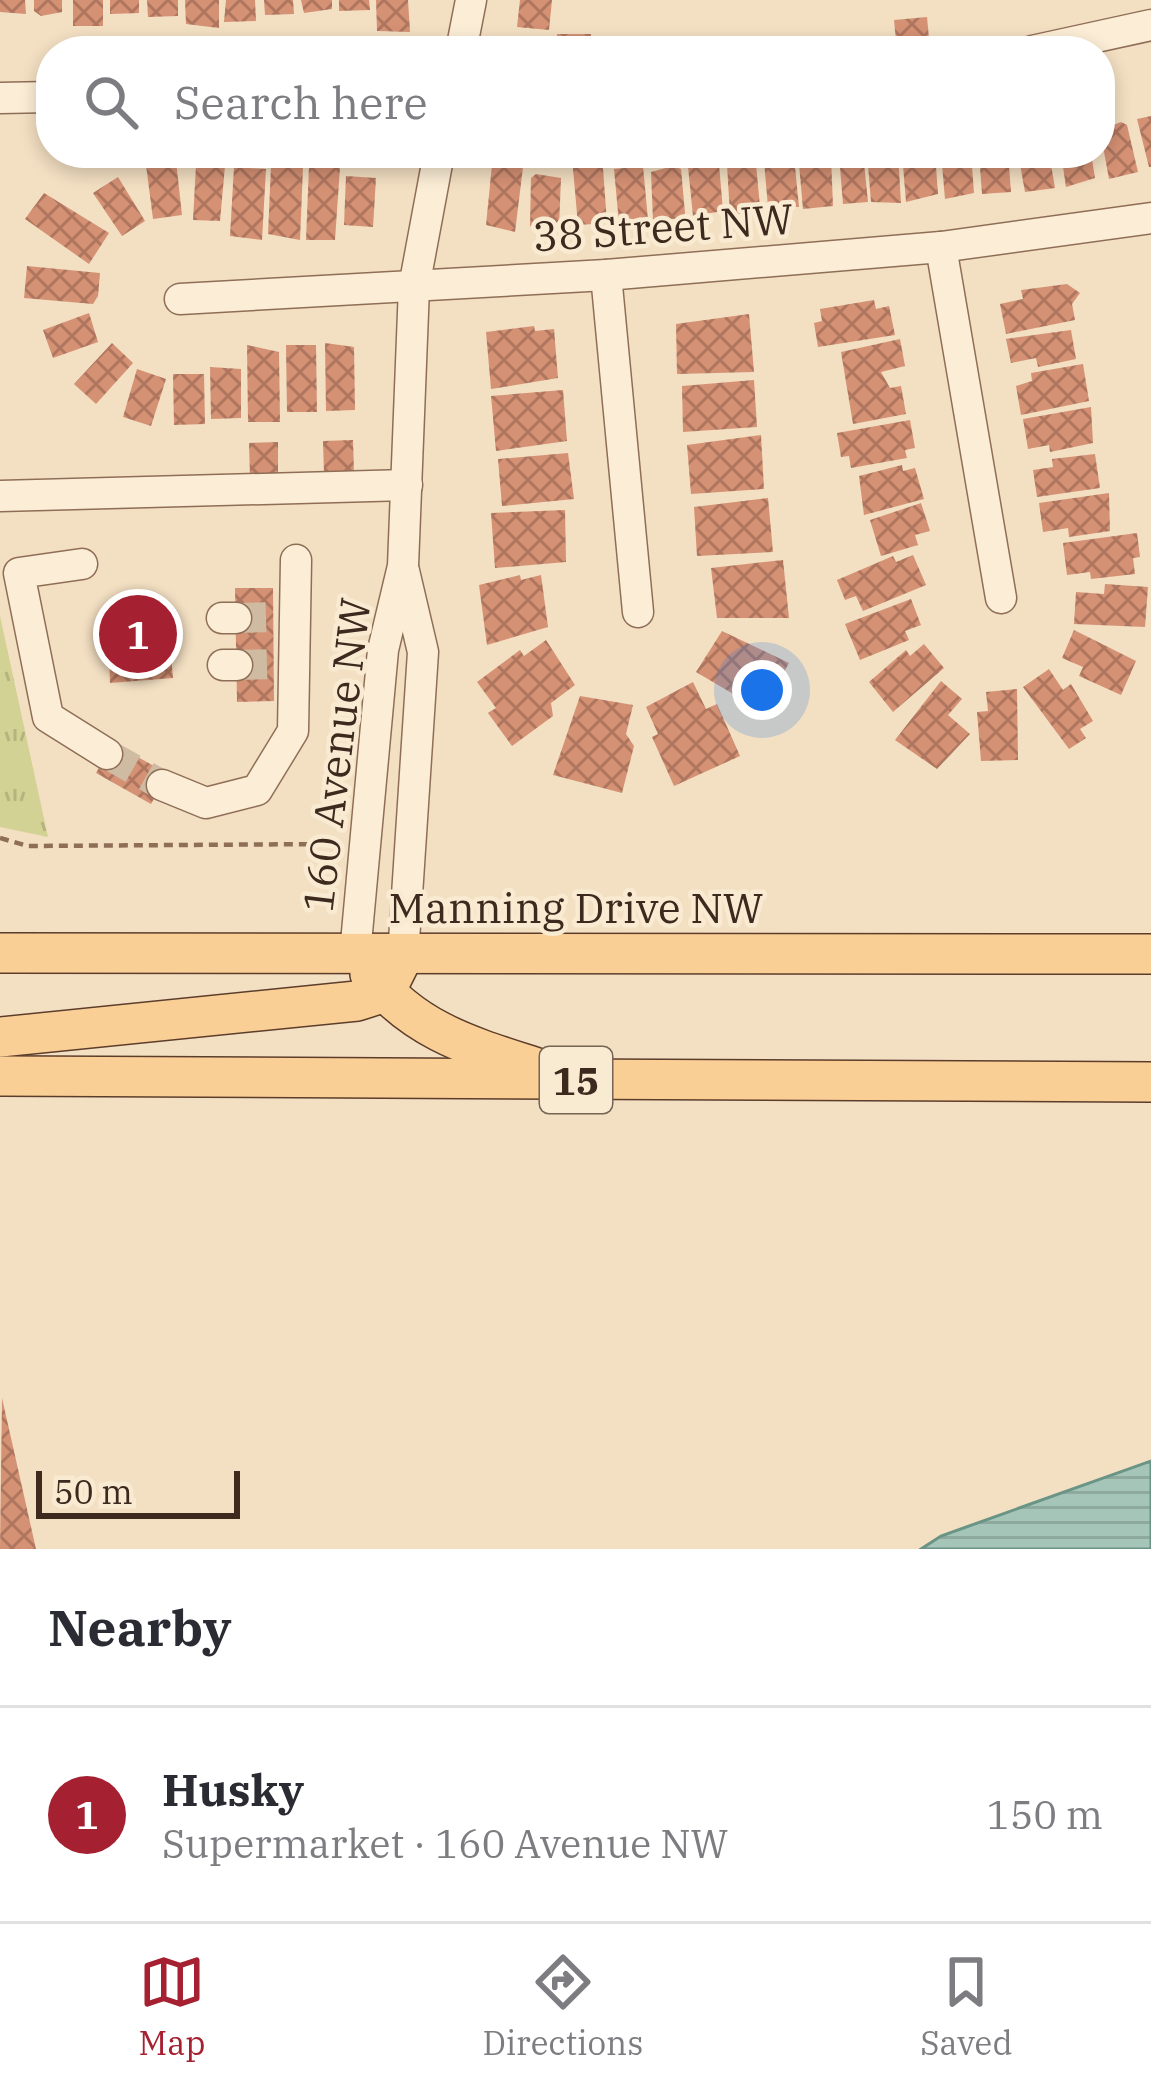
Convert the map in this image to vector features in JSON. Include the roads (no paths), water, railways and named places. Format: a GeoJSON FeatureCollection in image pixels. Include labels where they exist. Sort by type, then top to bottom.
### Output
{"type":"FeatureCollection","features":[{"type":"Feature","properties":{"kind":"main road","name":"Manning Drive NW"},"geometry":{"type":"LineString","coordinates":[[0,952],[1151,954]]}},
{"type":"Feature","properties":{"kind":"main road"},"geometry":{"type":"LineString","coordinates":[[355,954],[385,992],[448,1040],[574,1080]]}},
{"type":"Feature","properties":{"kind":"main road"},"geometry":{"type":"LineString","coordinates":[[0,1037],[357,1000],[385,992],[403,956]]}},
{"type":"Feature","properties":{"kind":"main road","name":"15"},"geometry":{"type":"LineString","coordinates":[[0,1076],[1151,1082]]}},
{"type":"Feature","properties":{"kind":"street"},"geometry":{"type":"LineString","coordinates":[[464,36],[471,0]]}},
{"type":"Feature","properties":{"kind":"street"},"geometry":{"type":"LineString","coordinates":[[1100,36],[1151,25]]}},
{"type":"Feature","properties":{"kind":"street"},"geometry":{"type":"LineString","coordinates":[[0,98],[36,97]]}},
{"type":"Feature","properties":{"kind":"street","name":"160 Avenue NW"},"geometry":{"type":"LineString","coordinates":[[355,954],[383,650],[403,566],[414,287],[437,168]]}},
{"type":"Feature","properties":{"kind":"street","name":"38 Street NW"},"geometry":{"type":"LineString","coordinates":[[180,299],[606,275],[941,248],[1151,218]]}},
{"type":"Feature","properties":{"kind":"street"},"geometry":{"type":"LineString","coordinates":[[941,248],[1000,598]]}},
{"type":"Feature","properties":{"kind":"street"},"geometry":{"type":"LineString","coordinates":[[606,275],[638,612]]}},
{"type":"Feature","properties":{"kind":"street"},"geometry":{"type":"LineString","coordinates":[[0,496],[407,485]]}},
{"type":"Feature","properties":{"kind":"street"},"geometry":{"type":"LineString","coordinates":[[161,785],[206,803],[257,790],[293,731],[284,664],[284,617],[296,560]]}},
{"type":"Feature","properties":{"kind":"street"},"geometry":{"type":"LineString","coordinates":[[82,564],[19,573],[48,717],[93,737]]}},
{"type":"Feature","properties":{"kind":"street","name":"160 Avenue NW"},"geometry":{"type":"LineString","coordinates":[[403,566],[422,652],[403,956]]}},
{"type":"Feature","properties":{"kind":"tunnel"},"geometry":{"type":"LineString","coordinates":[[236,618],[273,617]]}},
{"type":"Feature","properties":{"kind":"tunnel"},"geometry":{"type":"LineString","coordinates":[[237,665],[274,664]]}},
{"type":"Feature","properties":{"kind":"tunnel"},"geometry":{"type":"LineString","coordinates":[[107,754],[162,785]]}},
{"type":"Feature","properties":{"kind":"place","name":"Husky"},"geometry":{"type":"Point","coordinates":[138,634]}}]}
